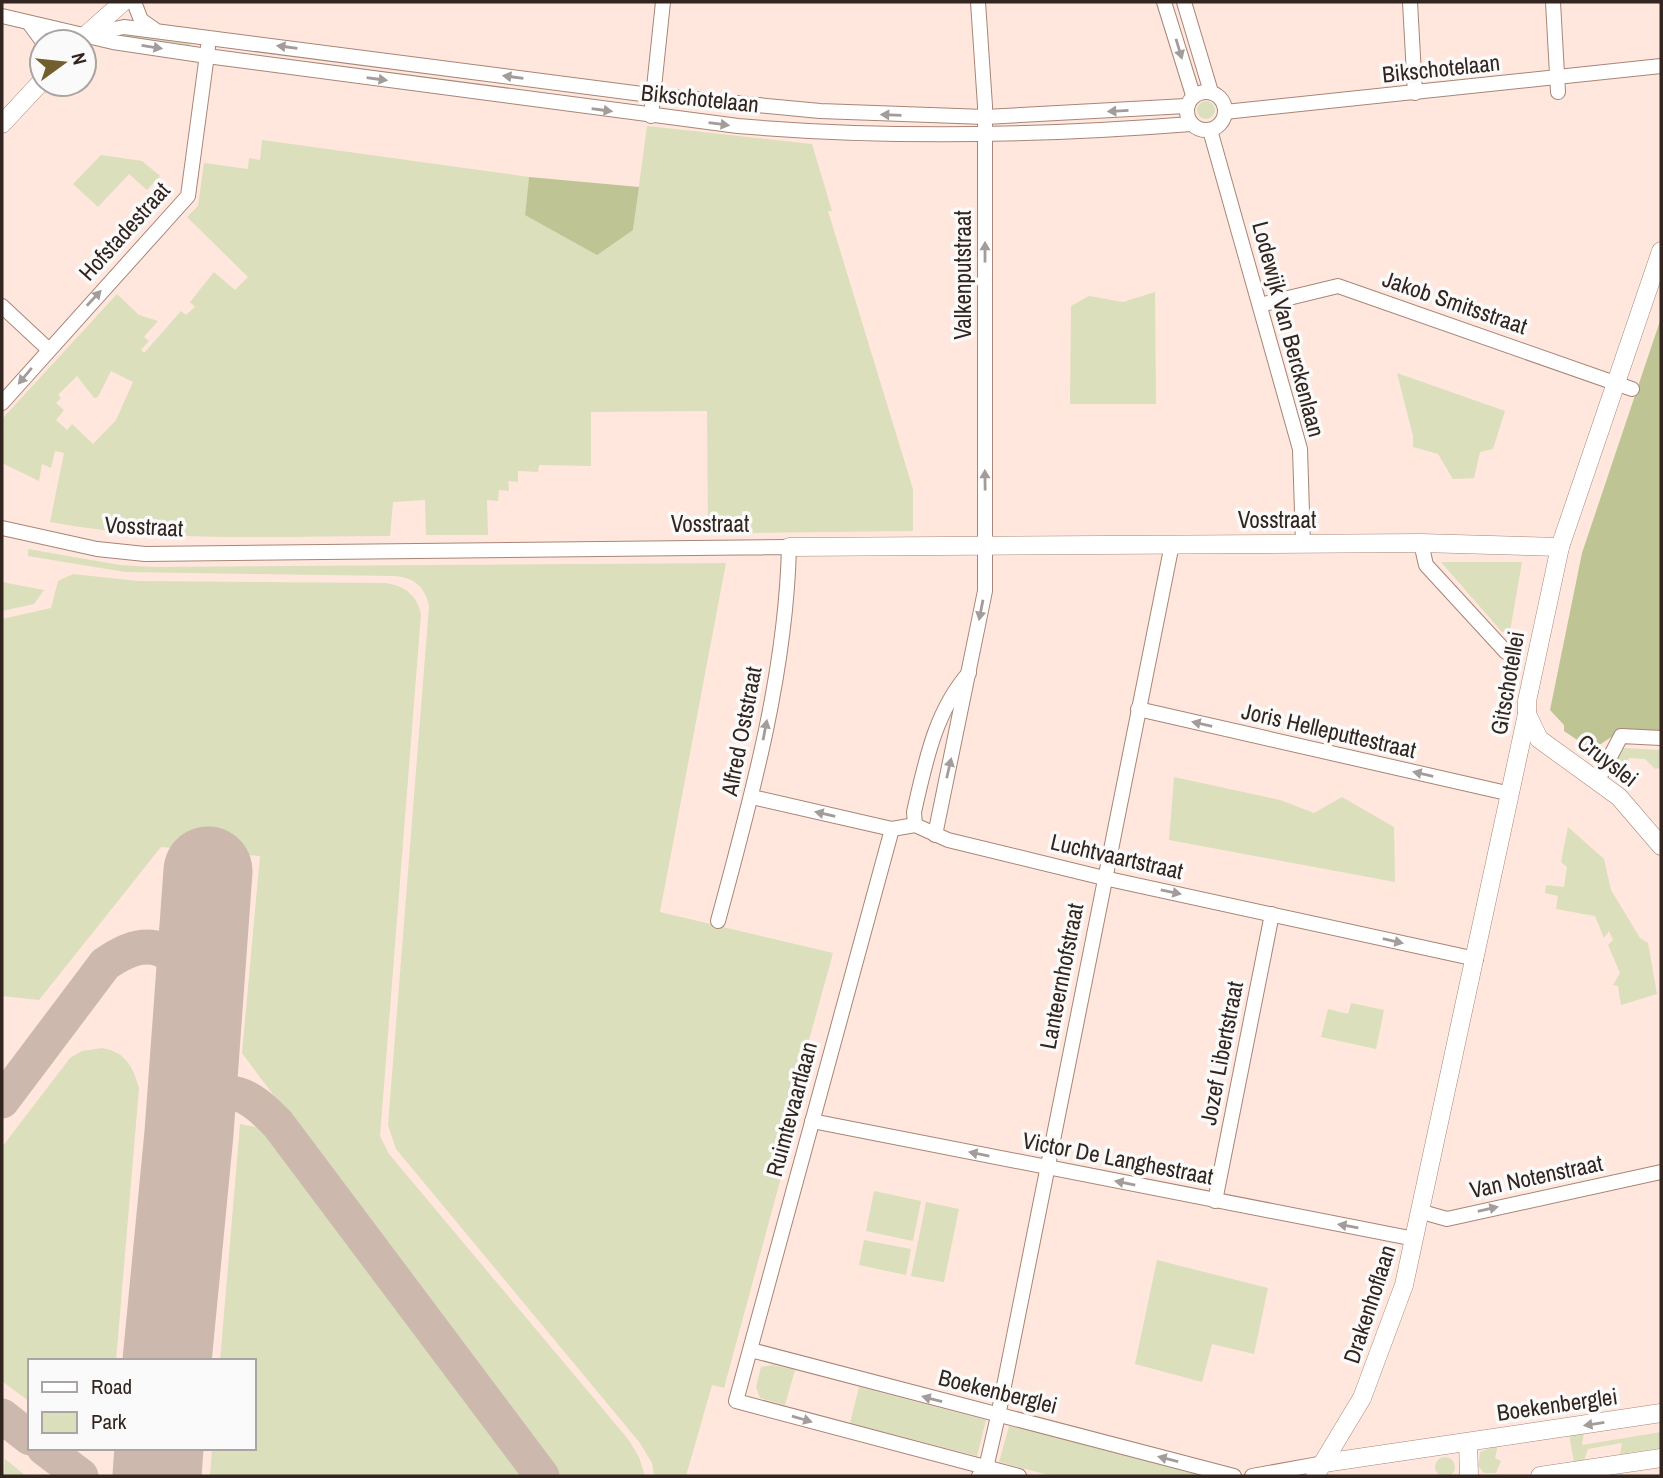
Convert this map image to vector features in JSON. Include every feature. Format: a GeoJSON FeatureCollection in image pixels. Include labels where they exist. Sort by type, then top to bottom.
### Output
{"type":"FeatureCollection","features":[{"type":"Feature","properties":{"kind":"street"},"geometry":{"type":"LineString","coordinates":[[90,28],[108,2]]}},
{"type":"Feature","properties":{"kind":"street"},"geometry":{"type":"LineString","coordinates":[[93,28],[123,2]]}},
{"type":"Feature","properties":{"kind":"street"},"geometry":{"type":"LineString","coordinates":[[134,2],[141,20],[158,31]]}},
{"type":"Feature","properties":{"kind":"street"},"geometry":{"type":"LineString","coordinates":[[651,116],[663,2]]}},
{"type":"Feature","properties":{"kind":"street","name":"Valkenputstraat"},"geometry":{"type":"LineString","coordinates":[[935,835],[985,591],[985,117],[978,2]]}},
{"type":"Feature","properties":{"kind":"street"},"geometry":{"type":"LineString","coordinates":[[1164,2],[1190,101],[1191,124]]}},
{"type":"Feature","properties":{"kind":"street"},"geometry":{"type":"LineString","coordinates":[[1184,2],[1211,92],[1221,98],[1225,112],[1219,124],[1210,130]]}},
{"type":"Feature","properties":{"kind":"street"},"geometry":{"type":"LineString","coordinates":[[1410,2],[1415,93]]}},
{"type":"Feature","properties":{"kind":"street"},"geometry":{"type":"LineString","coordinates":[[1553,2],[1557,86]]}},
{"type":"Feature","properties":{"kind":"street","name":"Bikschotelaan"},"geometry":{"type":"LineString","coordinates":[[2,16],[52,28]]}},
{"type":"Feature","properties":{"kind":"street"},"geometry":{"type":"LineString","coordinates":[[29,23],[33,28]]}},
{"type":"Feature","properties":{"kind":"street","name":"Bikschotelaan"},"geometry":{"type":"LineString","coordinates":[[98,31],[117,26],[653,95],[820,111],[985,117],[1190,101],[1211,92]]}},
{"type":"Feature","properties":{"kind":"street","name":"Bikschotelaan"},"geometry":{"type":"LineString","coordinates":[[98,37],[207,56],[651,116],[818,133],[984,135],[1191,124],[1210,130]]}},
{"type":"Feature","properties":{"kind":"street"},"geometry":{"type":"LineString","coordinates":[[207,56],[210,37]]}},
{"type":"Feature","properties":{"kind":"street","name":"Hofstadestraat"},"geometry":{"type":"LineString","coordinates":[[2,403],[188,196],[207,56]]}},
{"type":"Feature","properties":{"kind":"street","name":"Bikschotelaan"},"geometry":{"type":"LineString","coordinates":[[1225,112],[1415,93],[1557,86],[1661,66]]}},
{"type":"Feature","properties":{"kind":"street"},"geometry":{"type":"LineString","coordinates":[[2,124],[28,96]]}},
{"type":"Feature","properties":{"kind":"street","name":"Lodewijk Van Berckenlaan"},"geometry":{"type":"LineString","coordinates":[[1210,130],[1300,449],[1303,544]]}},
{"type":"Feature","properties":{"kind":"street","name":"Gitschotellei"},"geometry":{"type":"LineString","coordinates":[[1438,1134],[1511,794],[1527,714],[1531,676],[1560,547],[1625,386],[1661,251]]}},
{"type":"Feature","properties":{"kind":"street","name":"Jakob Smitsstraat"},"geometry":{"type":"LineString","coordinates":[[1260,305],[1338,286],[1625,386]]}},
{"type":"Feature","properties":{"kind":"street"},"geometry":{"type":"LineString","coordinates":[[2,306],[48,349]]}},
{"type":"Feature","properties":{"kind":"street","name":"Vosstraat"},"geometry":{"type":"LineString","coordinates":[[2,528],[97,550],[145,554],[789,547],[985,548],[1172,544],[1421,543],[1560,547]]}},
{"type":"Feature","properties":{"kind":"street"},"geometry":{"type":"LineString","coordinates":[[1421,543],[1426,565],[1506,652]]}},
{"type":"Feature","properties":{"kind":"street","name":"Lanteernhofstraat"},"geometry":{"type":"LineString","coordinates":[[982,1472],[998,1416],[1172,544]]}},
{"type":"Feature","properties":{"kind":"street","name":"Alfred Oststraat"},"geometry":{"type":"LineString","coordinates":[[718,921],[752,797],[785,624],[789,547]]}},
{"type":"Feature","properties":{"kind":"street"},"geometry":{"type":"LineString","coordinates":[[752,797],[892,829],[915,825],[914,813],[933,735],[957,686],[970,672]]}},
{"type":"Feature","properties":{"kind":"street","name":"Joris Helleputtestraat"},"geometry":{"type":"LineString","coordinates":[[1138,709],[1511,794]]}},
{"type":"Feature","properties":{"kind":"street","name":"Cruyslei"},"geometry":{"type":"LineString","coordinates":[[1527,714],[1535,734],[1543,743],[1598,780],[1632,810],[1661,846]]}},
{"type":"Feature","properties":{"kind":"street"},"geometry":{"type":"LineString","coordinates":[[1598,780],[1620,736],[1661,738]]}},
{"type":"Feature","properties":{"kind":"street","name":"Luchtvaartstraat"},"geometry":{"type":"LineString","coordinates":[[915,825],[935,835],[1104,878],[1476,959]]}},
{"type":"Feature","properties":{"kind":"street","name":"Ruimtevaartlaan"},"geometry":{"type":"LineString","coordinates":[[892,829],[736,1401],[982,1472]]}},
{"type":"Feature","properties":{"kind":"street","name":"Jozef Libertstraat"},"geometry":{"type":"LineString","coordinates":[[1214,1201],[1272,914]]}},
{"type":"Feature","properties":{"kind":"street","name":"Victor De Langhestraat"},"geometry":{"type":"LineString","coordinates":[[812,1121],[1415,1238]]}},
{"type":"Feature","properties":{"kind":"street","name":"Drakenhoflaan"},"geometry":{"type":"LineString","coordinates":[[1320,1470],[1362,1398],[1383,1347],[1404,1285],[1438,1134]]}},
{"type":"Feature","properties":{"kind":"street","name":"Van Notenstraat"},"geometry":{"type":"LineString","coordinates":[[1422,1212],[1447,1219],[1661,1172]]}},
{"type":"Feature","properties":{"kind":"street","name":"Boekenberglei"},"geometry":{"type":"LineString","coordinates":[[751,1350],[1234,1476]]}},
{"type":"Feature","properties":{"kind":"street","name":"Boekenberglei"},"geometry":{"type":"LineString","coordinates":[[1252,1476],[1320,1470],[1468,1442],[1661,1413]]}},
{"type":"Feature","properties":{"kind":"street"},"geometry":{"type":"LineString","coordinates":[[1468,1442],[1469,1476]]}},
{"type":"Feature","properties":{"kind":"street"},"geometry":{"type":"LineString","coordinates":[[1540,1476],[1661,1458]]}},
{"type":"Feature","properties":{"kind":"street"},"geometry":{"type":"LineString","coordinates":[[982,1472],[1019,1476]]}},
{"type":"Feature","properties":{"kind":"green space"},"geometry":{"type":"Polygon","coordinates":[[[124,33],[191,39],[190,47],[119,38],[124,33]]]}},
{"type":"Feature","properties":{"kind":"green space"},"geometry":{"type":"Polygon","coordinates":[[[1206,101],[1212,104],[1215,110],[1212,116],[1206,119],[1200,116],[1197,110],[1200,104],[1206,101]]]}},
{"type":"Feature","properties":{"kind":"green space"},"geometry":{"type":"Polygon","coordinates":[[[647,126],[812,144],[832,211],[828,211],[913,489],[913,531],[748,533],[748,511],[742,511],[742,517],[730,517],[730,521],[723,521],[723,533],[708,533],[707,411],[591,412],[591,466],[539,465],[538,472],[518,471],[518,482],[508,481],[509,491],[499,490],[498,501],[487,500],[488,535],[426,535],[425,500],[393,502],[390,536],[177,536],[92,529],[50,522],[64,453],[55,451],[51,468],[42,464],[39,481],[2,463],[2,419],[117,294],[139,315],[158,321],[144,337],[149,341],[141,350],[144,353],[181,311],[186,315],[195,307],[190,302],[214,272],[235,290],[248,277],[187,217],[198,206],[204,163],[248,169],[249,158],[260,160],[262,140],[529,177],[525,215],[633,230],[647,126]],[[111,371],[98,397],[94,398],[77,376],[58,395],[61,398],[56,403],[64,410],[56,420],[67,430],[72,424],[93,444],[116,420],[133,382],[111,371]]]}},
{"type":"Feature","properties":{"kind":"green space"},"geometry":{"type":"Polygon","coordinates":[[[101,155],[142,161],[160,176],[147,190],[129,174],[98,207],[73,184],[101,155]]]}},
{"type":"Feature","properties":{"kind":"green space"},"geometry":{"type":"Polygon","coordinates":[[[529,177],[639,187],[633,230],[597,255],[525,215],[529,177]]]}},
{"type":"Feature","properties":{"kind":"green space"},"geometry":{"type":"Polygon","coordinates":[[[1155,292],[1156,404],[1070,404],[1071,306],[1089,296],[1123,302],[1155,292]]]}},
{"type":"Feature","properties":{"kind":"green space"},"geometry":{"type":"Polygon","coordinates":[[[1661,318],[1661,731],[1623,729],[1592,750],[1564,731],[1564,725],[1550,710],[1582,553],[1661,318]]]}},
{"type":"Feature","properties":{"kind":"green space"},"geometry":{"type":"Polygon","coordinates":[[[1397,373],[1505,411],[1493,449],[1480,452],[1474,478],[1453,479],[1438,454],[1413,447],[1413,436],[1397,373]]]}},
{"type":"Feature","properties":{"kind":"green space"},"geometry":{"type":"Polygon","coordinates":[[[28,549],[120,565],[155,567],[726,563],[660,912],[833,953],[787,1120],[796,1122],[724,1388],[712,1385],[686,1476],[654,1476],[652,1463],[640,1443],[396,1149],[388,1125],[429,606],[422,589],[413,581],[395,576],[125,572],[28,556],[28,549]]]}},
{"type":"Feature","properties":{"kind":"green space"},"geometry":{"type":"Polygon","coordinates":[[[1441,562],[1522,562],[1510,631],[1502,632],[1441,562]]]}},
{"type":"Feature","properties":{"kind":"green space"},"geometry":{"type":"Polygon","coordinates":[[[73,574],[138,581],[385,583],[398,586],[413,596],[421,614],[380,1136],[389,1154],[628,1439],[639,1457],[645,1476],[557,1476],[242,1053],[260,856],[161,847],[39,1000],[2,996],[2,619],[51,608],[58,581],[73,574]]]}},
{"type":"Feature","properties":{"kind":"green space"},"geometry":{"type":"Polygon","coordinates":[[[2,582],[44,590],[34,604],[2,611],[2,582]]]}},
{"type":"Feature","properties":{"kind":"green space"},"geometry":{"type":"Polygon","coordinates":[[[1623,748],[1661,750],[1661,768],[1655,769],[1645,759],[1629,758],[1624,769],[1627,772],[1621,779],[1611,771],[1623,748]]]}},
{"type":"Feature","properties":{"kind":"green space"},"geometry":{"type":"Polygon","coordinates":[[[1174,777],[1280,800],[1314,813],[1342,797],[1394,827],[1395,882],[1169,840],[1174,777]]]}},
{"type":"Feature","properties":{"kind":"green space"},"geometry":{"type":"Polygon","coordinates":[[[1568,827],[1604,859],[1611,890],[1640,938],[1648,943],[1657,994],[1621,1005],[1618,986],[1613,985],[1620,973],[1608,945],[1613,940],[1609,931],[1604,938],[1595,916],[1556,909],[1558,896],[1545,893],[1546,885],[1564,887],[1567,867],[1561,862],[1568,827]]]}},
{"type":"Feature","properties":{"kind":"green space"},"geometry":{"type":"Polygon","coordinates":[[[1351,1003],[1384,1010],[1376,1049],[1321,1037],[1328,1009],[1348,1014],[1351,1003]]]}},
{"type":"Feature","properties":{"kind":"green space"},"geometry":{"type":"Polygon","coordinates":[[[102,1048],[117,1053],[134,1073],[139,1088],[116,1359],[28,1359],[28,1400],[2,1381],[2,1147],[70,1058],[82,1051],[102,1048]]]}},
{"type":"Feature","properties":{"kind":"green space"},"geometry":{"type":"Polygon","coordinates":[[[240,1124],[262,1128],[271,1135],[525,1476],[210,1476],[212,1450],[256,1450],[256,1359],[220,1359],[240,1124]]]}},
{"type":"Feature","properties":{"kind":"green space"},"geometry":{"type":"Polygon","coordinates":[[[874,1191],[921,1201],[913,1241],[866,1231],[874,1191]]]}},
{"type":"Feature","properties":{"kind":"green space"},"geometry":{"type":"Polygon","coordinates":[[[926,1202],[959,1209],[944,1282],[911,1276],[926,1202]]]}},
{"type":"Feature","properties":{"kind":"green space"},"geometry":{"type":"Polygon","coordinates":[[[864,1240],[911,1249],[906,1275],[859,1265],[864,1240]]]}},
{"type":"Feature","properties":{"kind":"green space"},"geometry":{"type":"Polygon","coordinates":[[[1157,1260],[1268,1288],[1254,1354],[1212,1344],[1202,1382],[1135,1364],[1157,1260]]]}},
{"type":"Feature","properties":{"kind":"green space"},"geometry":{"type":"Polygon","coordinates":[[[773,1365],[795,1370],[785,1405],[760,1398],[756,1387],[761,1367],[773,1365]]]}},
{"type":"Feature","properties":{"kind":"green space"},"geometry":{"type":"Polygon","coordinates":[[[859,1387],[986,1420],[977,1456],[850,1423],[859,1387]]]}},
{"type":"Feature","properties":{"kind":"green space"},"geometry":{"type":"Polygon","coordinates":[[[1009,1426],[1205,1476],[1053,1476],[999,1462],[1009,1426]]]}},
{"type":"Feature","properties":{"kind":"green space"},"geometry":{"type":"Polygon","coordinates":[[[1584,1432],[1582,1445],[1661,1432],[1661,1448],[1620,1454],[1622,1443],[1588,1449],[1584,1460],[1574,1462],[1569,1434],[1584,1432]]]}},
{"type":"Feature","properties":{"kind":"green space"},"geometry":{"type":"Polygon","coordinates":[[[1498,1445],[1495,1458],[1501,1461],[1496,1473],[1484,1473],[1478,1466],[1480,1452],[1498,1445]]]}},
{"type":"Feature","properties":{"kind":"green space"},"geometry":{"type":"Polygon","coordinates":[[[1445,1457],[1452,1460],[1455,1467],[1452,1474],[1445,1477],[1438,1474],[1435,1467],[1438,1460],[1445,1457]]]}},
{"type":"Feature","properties":{"kind":"green space"},"geometry":{"type":"Polygon","coordinates":[[[5,1459],[26,1476],[4,1476],[5,1459]]]}},
{"type":"Feature","properties":{"kind":"taxiway"},"geometry":{"type":"LineString","coordinates":[[2,1101],[105,964],[121,954],[136,948],[161,950],[181,966],[198,996]]}},
{"type":"Feature","properties":{"kind":"taxiway"},"geometry":{"type":"LineString","coordinates":[[189,1133],[193,1111],[217,1095],[238,1094],[248,1098],[268,1114],[542,1476]]}},
{"type":"Feature","properties":{"kind":"taxiway"},"geometry":{"type":"LineString","coordinates":[[2,1416],[28,1436]]}},
{"type":"Feature","properties":{"kind":"taxiway"},"geometry":{"type":"LineString","coordinates":[[47,1450],[81,1476]]}},
{"type":"Feature","properties":{"kind":"taxiway"},"geometry":{"type":"LineString","coordinates":[[135,1476],[150,1462],[154,1450]]}},
{"type":"Feature","properties":{"kind":"runway"},"geometry":{"type":"LineString","coordinates":[[167,1359],[189,1133],[208,871]]}},
{"type":"Feature","properties":{"kind":"runway"},"geometry":{"type":"LineString","coordinates":[[157,1476],[159,1450]]}}]}
